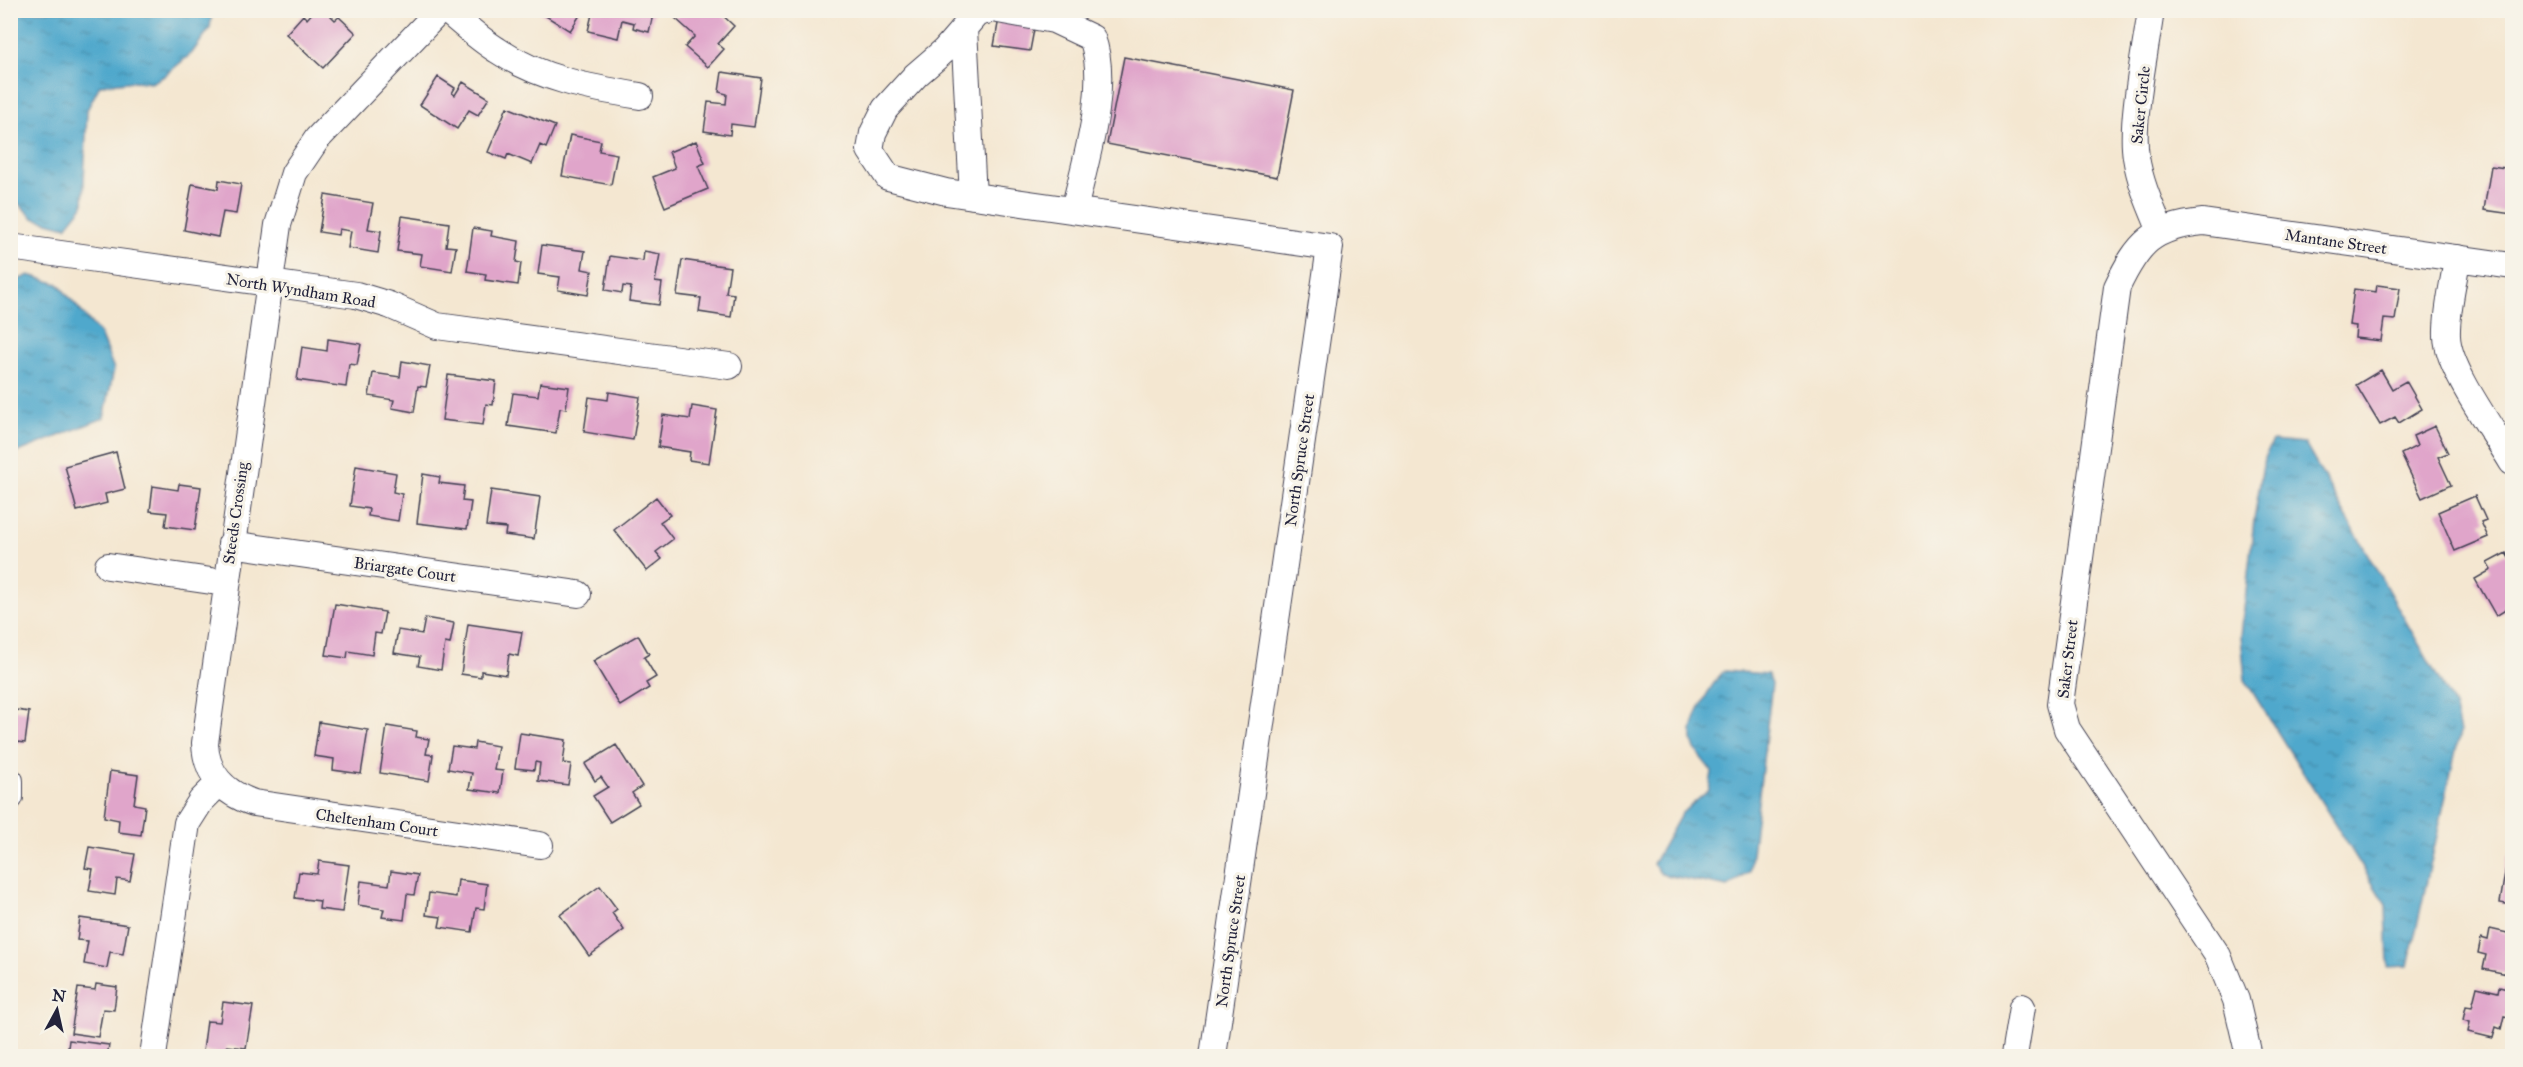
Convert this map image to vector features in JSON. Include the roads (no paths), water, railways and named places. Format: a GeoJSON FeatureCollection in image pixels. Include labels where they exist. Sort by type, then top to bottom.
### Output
{"type":"FeatureCollection","features":[{"type":"Feature","properties":{"kind":"street","name":"Steeds Crossing"},"geometry":{"type":"LineString","coordinates":[[219,783],[210,769],[205,742],[225,583],[268,284],[282,207],[294,173],[304,156],[340,114],[440,10]]}},
{"type":"Feature","properties":{"kind":"street"},"geometry":{"type":"LineString","coordinates":[[446,10],[495,50],[536,72],[592,88],[640,96]]}},
{"type":"Feature","properties":{"kind":"street"},"geometry":{"type":"LineString","coordinates":[[973,196],[964,29],[977,13],[990,10]]}},
{"type":"Feature","properties":{"kind":"street"},"geometry":{"type":"LineString","coordinates":[[998,10],[1054,20],[1092,38],[1098,54],[1097,95],[1074,210]]}},
{"type":"Feature","properties":{"kind":"street","name":"Saker Circle"},"geometry":{"type":"LineString","coordinates":[[2151,10],[2135,127],[2135,156],[2143,189],[2161,231]]}},
{"type":"Feature","properties":{"kind":"street","name":"North Spruce Street"},"geometry":{"type":"LineString","coordinates":[[964,29],[885,109],[873,133],[870,150],[888,177],[946,192],[1330,247],[1213,1056]]}},
{"type":"Feature","properties":{"kind":"street","name":"Mantane Street"},"geometry":{"type":"LineString","coordinates":[[2161,231],[2175,225],[2203,222],[2512,266]]}},
{"type":"Feature","properties":{"kind":"street","name":"Saker Street"},"geometry":{"type":"LineString","coordinates":[[2161,231],[2132,255],[2117,287],[2060,704],[2067,729],[2218,956],[2236,1000],[2249,1056]]}},
{"type":"Feature","properties":{"kind":"street","name":"North Wyndham Road"},"geometry":{"type":"LineString","coordinates":[[10,247],[376,300],[437,326],[729,366]]}},
{"type":"Feature","properties":{"kind":"street"},"geometry":{"type":"LineString","coordinates":[[2457,258],[2448,326],[2449,347],[2464,382],[2512,462]]}},
{"type":"Feature","properties":{"kind":"street","name":"Briargate Court"},"geometry":{"type":"LineString","coordinates":[[231,544],[578,594]]}},
{"type":"Feature","properties":{"kind":"street"},"geometry":{"type":"LineString","coordinates":[[108,566],[225,583]]}},
{"type":"Feature","properties":{"kind":"street"},"geometry":{"type":"LineString","coordinates":[[10,781],[10,797]]}},
{"type":"Feature","properties":{"kind":"street"},"geometry":{"type":"LineString","coordinates":[[153,1056],[187,823],[201,801],[219,783]]}},
{"type":"Feature","properties":{"kind":"street","name":"Cheltenham Court"},"geometry":{"type":"LineString","coordinates":[[219,783],[237,798],[275,807],[540,845]]}},
{"type":"Feature","properties":{"kind":"street"},"geometry":{"type":"LineString","coordinates":[[2014,1056],[2022,1007]]}},
{"type":"Feature","properties":{"kind":"water"},"geometry":{"type":"Polygon","coordinates":[[[10,11],[212,11],[210,28],[192,53],[164,76],[151,83],[135,81],[100,85],[87,110],[83,206],[66,227],[33,218],[11,196],[10,11]]]}},
{"type":"Feature","properties":{"kind":"water"},"geometry":{"type":"Polygon","coordinates":[[[29,275],[58,284],[100,334],[114,369],[104,418],[11,455],[11,283],[29,275]]]}},
{"type":"Feature","properties":{"kind":"water"},"geometry":{"type":"Polygon","coordinates":[[[2273,441],[2305,444],[2454,706],[2460,732],[2408,966],[2388,967],[2386,905],[2245,680],[2241,636],[2254,520],[2264,458],[2273,441]]]}},
{"type":"Feature","properties":{"kind":"water"},"geometry":{"type":"Polygon","coordinates":[[[1724,671],[1768,674],[1772,684],[1750,871],[1728,887],[1661,874],[1653,864],[1682,813],[1709,790],[1712,772],[1693,744],[1693,726],[1701,705],[1724,671]]]}}]}
